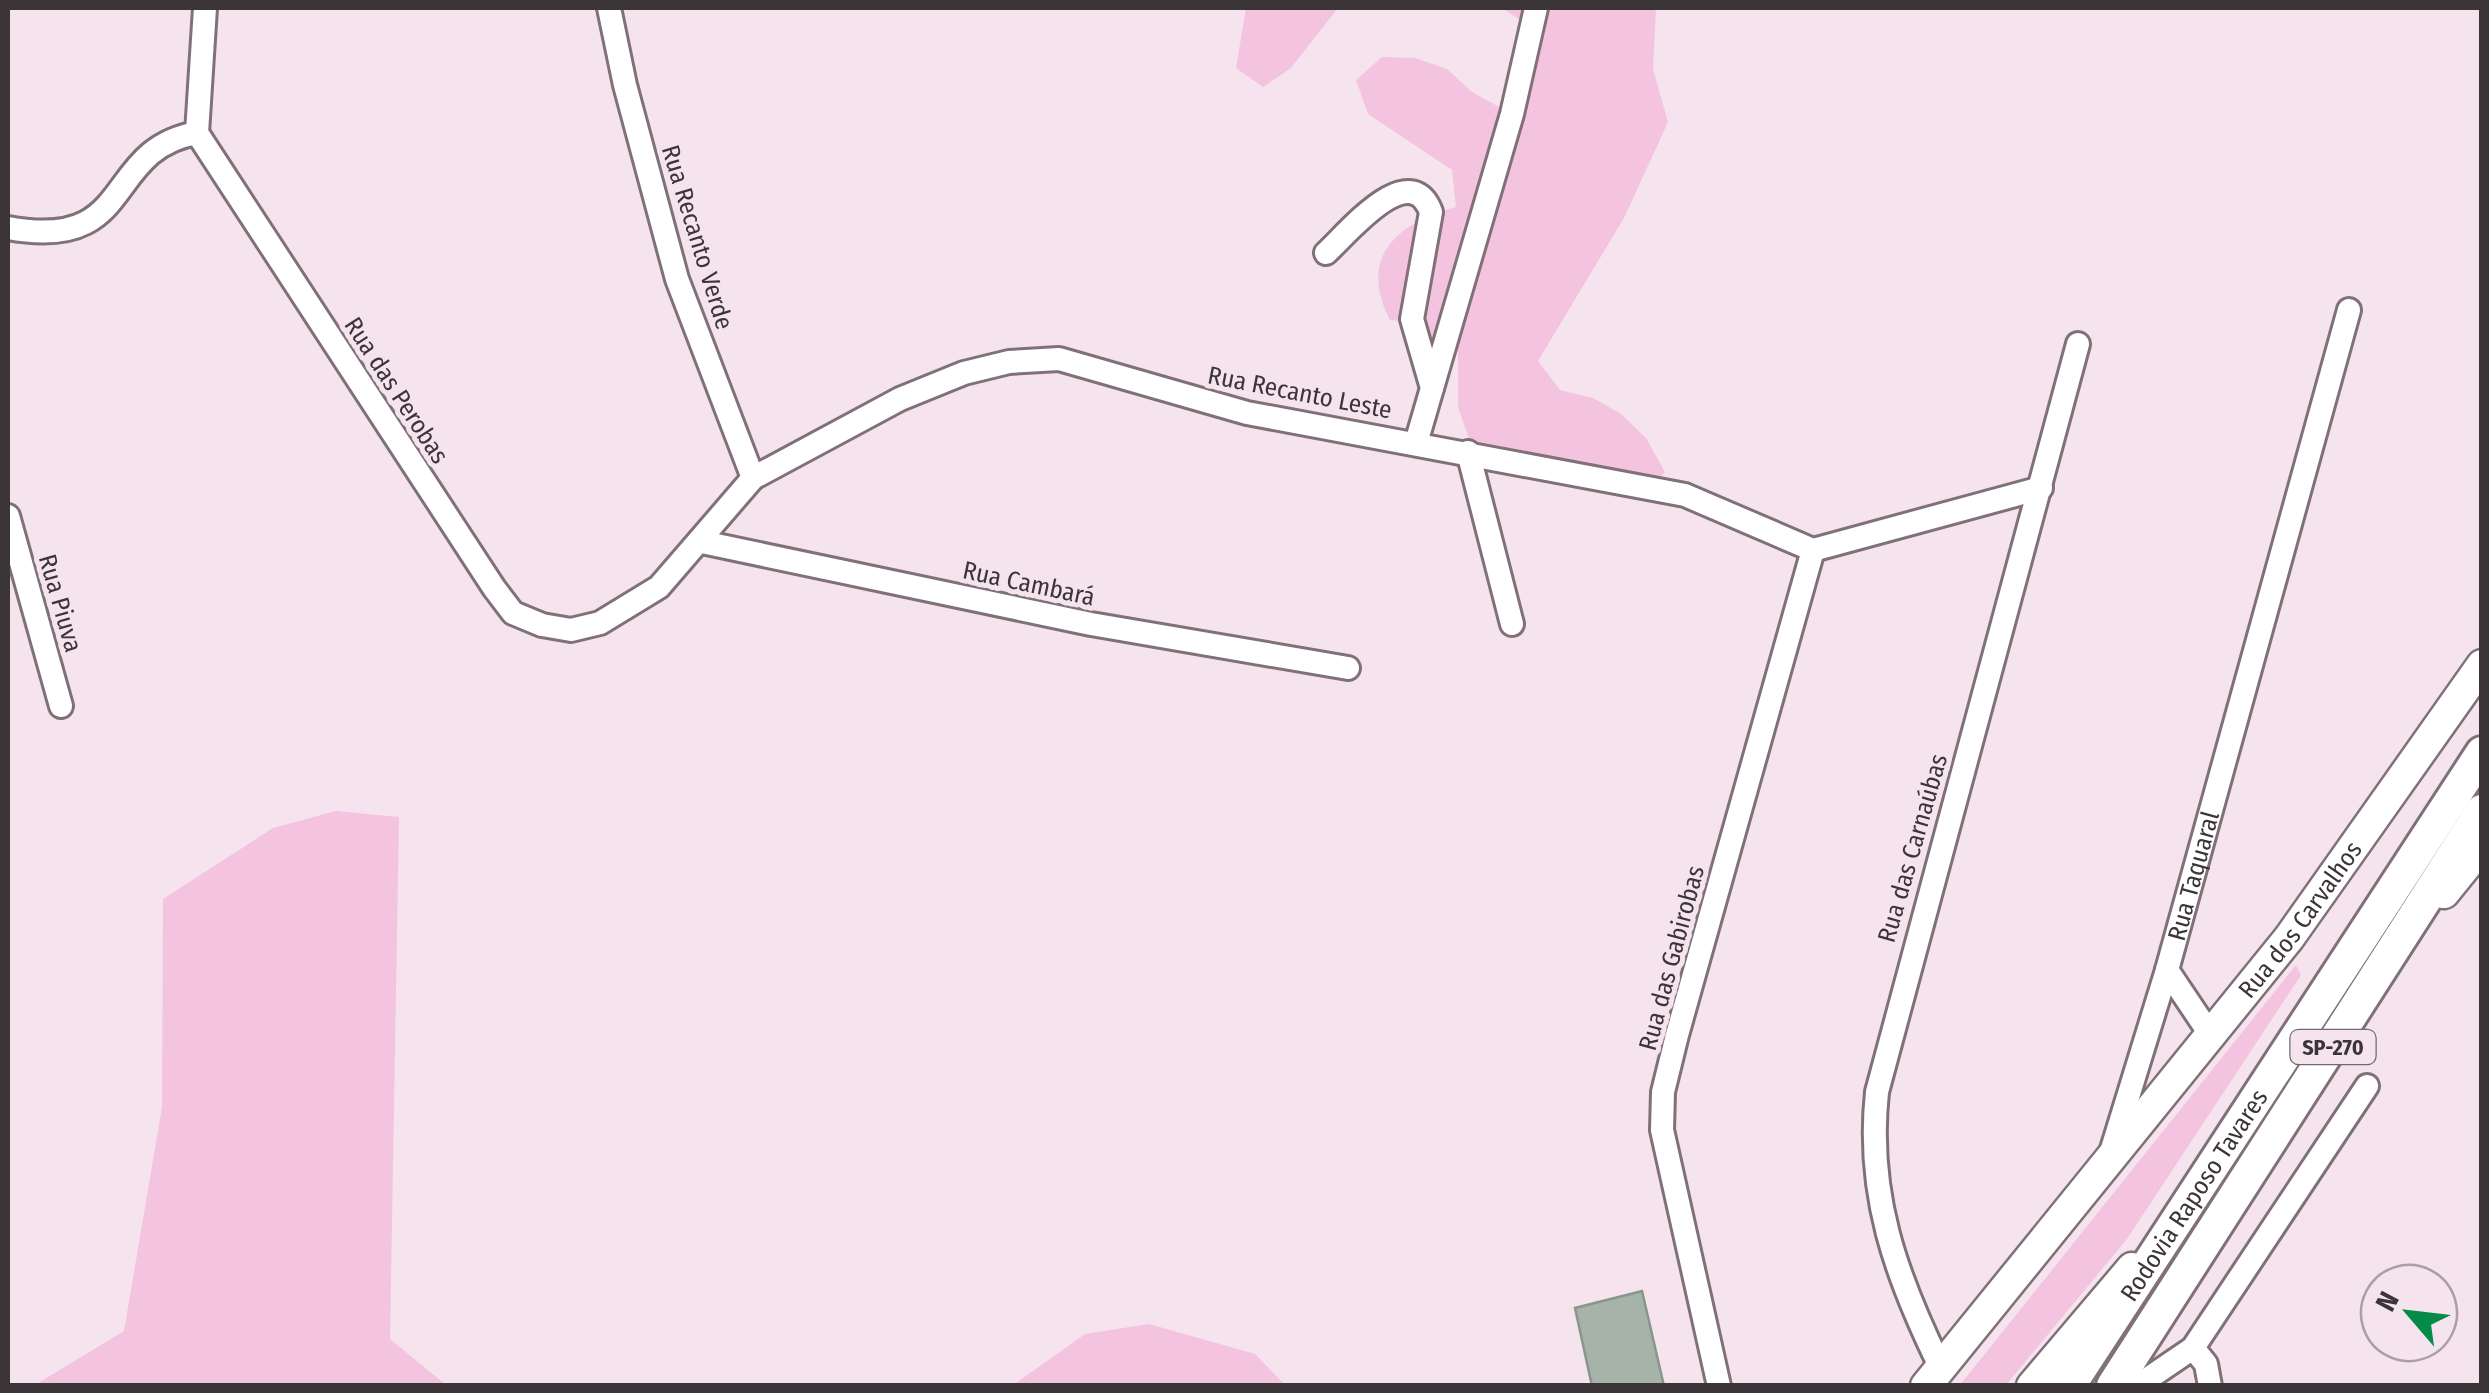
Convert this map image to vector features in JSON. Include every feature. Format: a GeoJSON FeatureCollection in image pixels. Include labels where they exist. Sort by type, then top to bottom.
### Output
{"type":"FeatureCollection","features":[{"type":"Feature","properties":{"kind":"highway","name":"Rodovia Raposo Tavares"},"geometry":{"type":"LineString","coordinates":[[2068,1386],[2482,753]]}},
{"type":"Feature","properties":{"kind":"highway","name":"Rodovia Raposo Tavares"},"geometry":{"type":"LineString","coordinates":[[2113,1386],[2482,811]]}},
{"type":"Feature","properties":{"kind":"main road","name":"Rua dos Carvalhos"},"geometry":{"type":"LineString","coordinates":[[2106,1167],[2364,838],[2482,665]]}},
{"type":"Feature","properties":{"kind":"main road"},"geometry":{"type":"LineString","coordinates":[[2385,966],[2482,846]]}},
{"type":"Feature","properties":{"kind":"main road","name":"Rua Taquaral"},"geometry":{"type":"LineString","coordinates":[[1933,1376],[2106,1167]]}},
{"type":"Feature","properties":{"kind":"main road"},"geometry":{"type":"LineString","coordinates":[[2032,1386],[2201,1184]]}},
{"type":"Feature","properties":{"kind":"street"},"geometry":{"type":"LineString","coordinates":[[8,228],[35,233],[84,225],[111,204],[156,145],[197,133],[205,8]]}},
{"type":"Feature","properties":{"kind":"street","name":"Rua Recanto Verde"},"geometry":{"type":"LineString","coordinates":[[609,8],[624,85],[677,278],[753,478]]}},
{"type":"Feature","properties":{"kind":"street","name":"Rua Recanto Leste"},"geometry":{"type":"LineString","coordinates":[[753,478],[900,399],[964,373],[1009,362],[1059,359],[1247,412],[1416,443],[1512,114],[1536,8]]}},
{"type":"Feature","properties":{"kind":"street","name":"Rua das Perobas"},"geometry":{"type":"LineString","coordinates":[[197,133],[513,613],[542,626],[570,630],[600,623],[659,588],[753,478]]}},
{"type":"Feature","properties":{"kind":"street"},"geometry":{"type":"LineString","coordinates":[[1326,253],[1387,197],[1404,190],[1418,193],[1428,203],[1431,212],[1412,319],[1432,388]]}},
{"type":"Feature","properties":{"kind":"street","name":"Rua Taquaral"},"geometry":{"type":"LineString","coordinates":[[2106,1167],[2167,970],[2349,310]]}},
{"type":"Feature","properties":{"kind":"street","name":"Rua das Carnaúbas"},"geometry":{"type":"LineString","coordinates":[[1933,1376],[1884,1233],[1874,1126],[1877,1092],[2078,344]]}},
{"type":"Feature","properties":{"kind":"street"},"geometry":{"type":"LineString","coordinates":[[1416,443],[1610,478],[1703,502],[1812,550],[2041,488]]}},
{"type":"Feature","properties":{"kind":"street"},"geometry":{"type":"LineString","coordinates":[[1468,452],[1512,624]]}},
{"type":"Feature","properties":{"kind":"street","name":"Rua Piuva"},"geometry":{"type":"LineString","coordinates":[[8,516],[61,706]]}},
{"type":"Feature","properties":{"kind":"street","name":"Rua Cambará"},"geometry":{"type":"LineString","coordinates":[[702,542],[1091,624],[1348,668]]}},
{"type":"Feature","properties":{"kind":"street","name":"Rua das Gabirobas"},"geometry":{"type":"LineString","coordinates":[[1719,1386],[1672,1181],[1661,1109],[1677,1034],[1812,550]]}},
{"type":"Feature","properties":{"kind":"street"},"geometry":{"type":"LineString","coordinates":[[2167,970],[2210,1034]]}},
{"type":"Feature","properties":{"kind":"street"},"geometry":{"type":"LineString","coordinates":[[2138,1386],[2192,1348],[2367,1086]]}},
{"type":"Feature","properties":{"kind":"street"},"geometry":{"type":"LineString","coordinates":[[2192,1348],[2206,1364],[2210,1386]]}},
{"type":"Feature","properties":{"kind":"shaded area"},"geometry":{"type":"Polygon","coordinates":[[[1246,8],[1338,8],[1291,68],[1263,87],[1236,68],[1246,8]]]}},
{"type":"Feature","properties":{"kind":"shaded area"},"geometry":{"type":"Polygon","coordinates":[[[1502,8],[1656,8],[1653,69],[1668,122],[1624,218],[1538,361],[1560,390],[1593,398],[1621,414],[1646,438],[1665,472],[1660,477],[1581,483],[1581,488],[1550,483],[1472,448],[1458,407],[1458,349],[1409,324],[1390,320],[1381,297],[1378,278],[1381,260],[1389,246],[1417,222],[1456,207],[1452,170],[1368,114],[1356,80],[1382,57],[1415,58],[1447,69],[1472,92],[1501,108],[1528,89],[1526,24],[1502,8]]]}},
{"type":"Feature","properties":{"kind":"shaded area"},"geometry":{"type":"Polygon","coordinates":[[[336,811],[399,817],[390,1339],[446,1385],[35,1385],[124,1331],[162,1107],[163,899],[273,828],[336,811]]]}},
{"type":"Feature","properties":{"kind":"shaded area"},"geometry":{"type":"Polygon","coordinates":[[[2296,965],[2301,975],[2127,1239],[2006,1385],[1960,1385],[2296,965]]]}},
{"type":"Feature","properties":{"kind":"shaded area"},"geometry":{"type":"Polygon","coordinates":[[[1149,1324],[1255,1354],[1285,1385],[1013,1385],[1085,1334],[1149,1324]]]}},
{"type":"Feature","properties":{"kind":"building"},"geometry":{"type":"Polygon","coordinates":[[[1642,1291],[1664,1386],[1592,1386],[1575,1308],[1642,1291]]]}}]}
